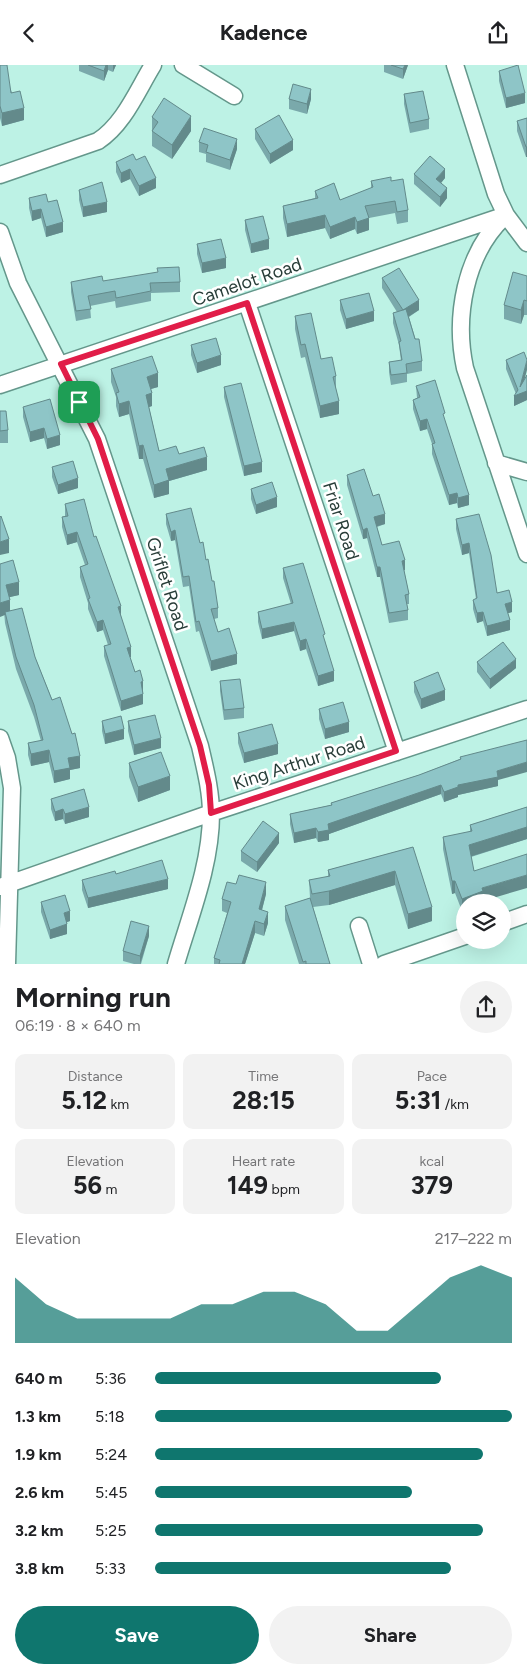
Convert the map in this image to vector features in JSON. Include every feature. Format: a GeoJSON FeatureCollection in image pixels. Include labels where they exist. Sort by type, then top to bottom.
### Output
{"type":"FeatureCollection","features":[{"type":"Feature","properties":{"kind":"street"},"geometry":{"type":"LineString","coordinates":[[0,175],[98,141],[109,134],[153,65]]}},
{"type":"Feature","properties":{"kind":"street"},"geometry":{"type":"LineString","coordinates":[[183,65],[234,96]]}},
{"type":"Feature","properties":{"kind":"street"},"geometry":{"type":"LineString","coordinates":[[455,65],[496,194],[506,215],[527,243]]}},
{"type":"Feature","properties":{"kind":"street"},"geometry":{"type":"LineString","coordinates":[[506,215],[491,229],[470,275],[461,304],[459,327],[465,367],[527,554]]}},
{"type":"Feature","properties":{"kind":"street","name":"Camelot Road"},"geometry":{"type":"LineString","coordinates":[[0,385],[506,215]]}},
{"type":"Feature","properties":{"kind":"street","name":"Griflet Road"},"geometry":{"type":"LineString","coordinates":[[0,232],[18,283],[98,439],[200,746],[209,785],[211,813],[206,856],[176,964]]}},
{"type":"Feature","properties":{"kind":"street","name":"Friar Road"},"geometry":{"type":"LineString","coordinates":[[247,303],[396,751]]}},
{"type":"Feature","properties":{"kind":"street"},"geometry":{"type":"LineString","coordinates":[[496,463],[527,472]]}},
{"type":"Feature","properties":{"kind":"street","name":"King Arthur Road"},"geometry":{"type":"LineString","coordinates":[[4,885],[211,813],[527,709]]}},
{"type":"Feature","properties":{"kind":"street"},"geometry":{"type":"LineString","coordinates":[[0,738],[7,758],[12,788],[4,885],[8,964]]}},
{"type":"Feature","properties":{"kind":"street"},"geometry":{"type":"LineString","coordinates":[[511,920],[527,915]]}},
{"type":"Feature","properties":{"kind":"street"},"geometry":{"type":"LineString","coordinates":[[359,926],[371,964]]}},
{"type":"Feature","properties":{"kind":"street"},"geometry":{"type":"LineString","coordinates":[[384,964],[456,939]]}},
{"type":"Feature","properties":{"kind":"building"},"geometry":{"type":"Polygon","coordinates":[[[0,65],[7,65],[11,93],[20,91],[24,108],[2,113],[0,106],[0,65]]]}},
{"type":"Feature","properties":{"kind":"building"},"geometry":{"type":"Polygon","coordinates":[[[88,65],[106,65],[104,71],[88,65]]]}},
{"type":"Feature","properties":{"kind":"building"},"geometry":{"type":"Polygon","coordinates":[[[391,65],[405,65],[403,69],[391,65]]]}},
{"type":"Feature","properties":{"kind":"building"},"geometry":{"type":"Polygon","coordinates":[[[518,65],[525,93],[506,98],[499,71],[518,65]]]}},
{"type":"Feature","properties":{"kind":"building"},"geometry":{"type":"Polygon","coordinates":[[[293,84],[311,89],[307,104],[289,99],[293,84]]]}},
{"type":"Feature","properties":{"kind":"building"},"geometry":{"type":"Polygon","coordinates":[[[423,91],[429,119],[410,123],[404,94],[423,91]]]}},
{"type":"Feature","properties":{"kind":"building"},"geometry":{"type":"Polygon","coordinates":[[[164,98],[191,116],[172,145],[152,131],[158,122],[152,117],[164,98]]]}},
{"type":"Feature","properties":{"kind":"building"},"geometry":{"type":"Polygon","coordinates":[[[279,115],[293,140],[270,154],[255,129],[279,115]]]}},
{"type":"Feature","properties":{"kind":"building"},"geometry":{"type":"Polygon","coordinates":[[[527,118],[527,147],[526,147],[517,121],[527,118]]]}},
{"type":"Feature","properties":{"kind":"building"},"geometry":{"type":"Polygon","coordinates":[[[204,128],[237,139],[230,160],[206,152],[208,145],[199,142],[204,128]]]}},
{"type":"Feature","properties":{"kind":"building"},"geometry":{"type":"Polygon","coordinates":[[[133,154],[136,160],[145,156],[156,178],[139,186],[130,169],[121,173],[116,162],[133,154]]]}},
{"type":"Feature","properties":{"kind":"building"},"geometry":{"type":"Polygon","coordinates":[[[430,156],[445,169],[436,179],[447,188],[440,197],[414,174],[430,156]]]}},
{"type":"Feature","properties":{"kind":"building"},"geometry":{"type":"Polygon","coordinates":[[[391,177],[391,181],[403,179],[408,210],[397,212],[395,201],[365,206],[369,218],[357,222],[355,217],[330,227],[325,215],[287,224],[283,206],[318,198],[315,191],[334,183],[340,200],[373,187],[371,181],[391,177]]]}},
{"type":"Feature","properties":{"kind":"building"},"geometry":{"type":"Polygon","coordinates":[[[102,182],[107,202],[83,207],[79,190],[102,182]]]}},
{"type":"Feature","properties":{"kind":"building"},"geometry":{"type":"Polygon","coordinates":[[[46,194],[48,202],[57,200],[63,222],[46,227],[41,209],[32,211],[29,198],[46,194]]]}},
{"type":"Feature","properties":{"kind":"building"},"geometry":{"type":"Polygon","coordinates":[[[263,216],[269,239],[251,244],[245,220],[263,216]]]}},
{"type":"Feature","properties":{"kind":"building"},"geometry":{"type":"Polygon","coordinates":[[[221,239],[226,258],[202,263],[197,244],[221,239]]]}},
{"type":"Feature","properties":{"kind":"building"},"geometry":{"type":"Polygon","coordinates":[[[179,267],[180,282],[150,283],[151,291],[116,298],[115,291],[88,296],[91,309],[76,311],[71,282],[102,276],[103,281],[158,272],[157,268],[179,267]]]}},
{"type":"Feature","properties":{"kind":"building"},"geometry":{"type":"Polygon","coordinates":[[[399,268],[419,300],[403,310],[382,278],[399,268]]]}},
{"type":"Feature","properties":{"kind":"building"},"geometry":{"type":"Polygon","coordinates":[[[513,272],[527,276],[527,301],[524,300],[521,310],[504,305],[513,272]]]}},
{"type":"Feature","properties":{"kind":"building"},"geometry":{"type":"Polygon","coordinates":[[[369,293],[374,311],[346,319],[340,300],[369,293]]]}},
{"type":"Feature","properties":{"kind":"building"},"geometry":{"type":"Polygon","coordinates":[[[406,309],[415,339],[419,339],[422,361],[406,364],[407,373],[391,375],[389,362],[402,360],[399,342],[401,341],[393,313],[406,309]]]}},
{"type":"Feature","properties":{"kind":"building"},"geometry":{"type":"Polygon","coordinates":[[[311,313],[321,359],[332,357],[336,376],[333,377],[339,401],[320,406],[305,344],[301,345],[295,316],[311,313]]]}},
{"type":"Feature","properties":{"kind":"building"},"geometry":{"type":"Polygon","coordinates":[[[216,338],[221,355],[197,363],[191,345],[216,338]]]}},
{"type":"Feature","properties":{"kind":"building"},"geometry":{"type":"Polygon","coordinates":[[[524,352],[527,360],[520,387],[527,375],[527,391],[514,396],[518,390],[506,360],[524,352]]]}},
{"type":"Feature","properties":{"kind":"building"},"geometry":{"type":"Polygon","coordinates":[[[152,356],[158,373],[147,377],[152,393],[146,395],[159,451],[176,446],[179,454],[204,447],[207,457],[166,469],[169,480],[154,485],[143,445],[139,446],[129,401],[119,404],[116,393],[119,392],[111,369],[152,356]]]}},
{"type":"Feature","properties":{"kind":"building"},"geometry":{"type":"Polygon","coordinates":[[[435,380],[445,413],[443,414],[469,495],[458,498],[457,493],[449,495],[432,444],[435,443],[427,419],[420,421],[413,400],[420,397],[416,386],[435,380]]]}},
{"type":"Feature","properties":{"kind":"building"},"geometry":{"type":"Polygon","coordinates":[[[241,383],[262,462],[244,466],[224,387],[241,383]]]}},
{"type":"Feature","properties":{"kind":"building"},"geometry":{"type":"Polygon","coordinates":[[[50,399],[60,435],[47,439],[44,428],[30,432],[23,407],[50,399]]]}},
{"type":"Feature","properties":{"kind":"building"},"geometry":{"type":"Polygon","coordinates":[[[0,411],[6,411],[8,430],[0,431],[0,411]]]}},
{"type":"Feature","properties":{"kind":"building"},"geometry":{"type":"Polygon","coordinates":[[[73,461],[78,478],[58,485],[52,467],[73,461]]]}},
{"type":"Feature","properties":{"kind":"building"},"geometry":{"type":"Polygon","coordinates":[[[364,469],[373,496],[379,494],[385,514],[374,517],[382,545],[399,541],[405,560],[402,561],[409,594],[405,595],[408,610],[389,613],[380,567],[377,567],[367,528],[363,530],[347,475],[364,469]]]}},
{"type":"Feature","properties":{"kind":"building"},"geometry":{"type":"Polygon","coordinates":[[[272,482],[277,497],[256,505],[251,489],[272,482]]]}},
{"type":"Feature","properties":{"kind":"building"},"geometry":{"type":"Polygon","coordinates":[[[84,499],[94,537],[96,536],[121,606],[118,607],[131,647],[127,648],[135,672],[140,670],[143,681],[141,682],[143,694],[121,701],[104,646],[111,644],[103,620],[97,622],[88,599],[90,598],[80,567],[88,564],[77,532],[67,535],[62,517],[68,516],[65,504],[84,499]]]}},
{"type":"Feature","properties":{"kind":"building"},"geometry":{"type":"Polygon","coordinates":[[[191,508],[200,543],[203,542],[206,560],[208,559],[212,581],[214,581],[218,608],[211,609],[218,632],[229,628],[237,654],[211,661],[199,621],[196,622],[189,576],[183,577],[175,530],[171,532],[166,514],[191,508]]]}},
{"type":"Feature","properties":{"kind":"building"},"geometry":{"type":"Polygon","coordinates":[[[479,514],[491,555],[497,593],[509,590],[512,602],[505,604],[510,620],[487,626],[483,612],[477,613],[473,600],[477,598],[469,543],[462,545],[456,519],[479,514]]]}},
{"type":"Feature","properties":{"kind":"building"},"geometry":{"type":"Polygon","coordinates":[[[0,517],[9,539],[0,542],[0,517]]]}},
{"type":"Feature","properties":{"kind":"building"},"geometry":{"type":"Polygon","coordinates":[[[13,560],[19,582],[6,585],[10,600],[0,603],[0,564],[13,560]]]}},
{"type":"Feature","properties":{"kind":"building"},"geometry":{"type":"Polygon","coordinates":[[[303,563],[325,634],[323,635],[334,671],[318,676],[306,639],[300,641],[294,622],[262,629],[258,612],[293,603],[283,568],[303,563]]]}},
{"type":"Feature","properties":{"kind":"building"},"geometry":{"type":"Polygon","coordinates":[[[22,608],[35,657],[52,700],[60,697],[72,734],[75,733],[80,756],[68,758],[70,768],[54,771],[49,750],[31,754],[28,743],[43,740],[34,705],[16,657],[5,612],[22,608]]]}},
{"type":"Feature","properties":{"kind":"building"},"geometry":{"type":"Polygon","coordinates":[[[503,642],[516,659],[490,679],[477,662],[503,642]]]}},
{"type":"Feature","properties":{"kind":"building"},"geometry":{"type":"Polygon","coordinates":[[[438,672],[445,690],[421,699],[414,682],[438,672]]]}},
{"type":"Feature","properties":{"kind":"building"},"geometry":{"type":"Polygon","coordinates":[[[240,679],[244,708],[224,710],[220,681],[240,679]]]}},
{"type":"Feature","properties":{"kind":"building"},"geometry":{"type":"Polygon","coordinates":[[[343,702],[349,722],[325,729],[319,709],[343,702]]]}},
{"type":"Feature","properties":{"kind":"building"},"geometry":{"type":"Polygon","coordinates":[[[155,715],[161,738],[134,745],[128,721],[155,715]]]}},
{"type":"Feature","properties":{"kind":"building"},"geometry":{"type":"Polygon","coordinates":[[[121,716],[124,729],[105,734],[102,721],[121,716]]]}},
{"type":"Feature","properties":{"kind":"building"},"geometry":{"type":"Polygon","coordinates":[[[272,724],[278,744],[244,753],[238,733],[272,724]]]}},
{"type":"Feature","properties":{"kind":"building"},"geometry":{"type":"Polygon","coordinates":[[[527,740],[527,762],[497,771],[498,777],[458,785],[458,787],[444,792],[441,785],[328,824],[329,830],[318,832],[316,828],[294,833],[290,814],[332,805],[331,803],[419,775],[461,759],[460,757],[527,740]]]}},
{"type":"Feature","properties":{"kind":"building"},"geometry":{"type":"Polygon","coordinates":[[[161,752],[170,776],[138,787],[129,763],[161,752]]]}},
{"type":"Feature","properties":{"kind":"building"},"geometry":{"type":"Polygon","coordinates":[[[84,789],[89,807],[65,814],[63,809],[55,812],[51,799],[84,789]]]}},
{"type":"Feature","properties":{"kind":"building"},"geometry":{"type":"Polygon","coordinates":[[[527,807],[527,827],[469,845],[474,871],[527,854],[527,875],[482,888],[483,891],[475,894],[460,894],[455,881],[452,881],[443,837],[472,831],[470,825],[527,807]]]}},
{"type":"Feature","properties":{"kind":"building"},"geometry":{"type":"Polygon","coordinates":[[[263,821],[279,833],[257,862],[241,851],[263,821]]]}},
{"type":"Feature","properties":{"kind":"building"},"geometry":{"type":"Polygon","coordinates":[[[413,847],[432,907],[408,914],[395,871],[329,891],[312,894],[309,880],[330,876],[328,870],[413,847]]]}},
{"type":"Feature","properties":{"kind":"building"},"geometry":{"type":"Polygon","coordinates":[[[162,860],[168,879],[88,898],[82,880],[115,871],[116,874],[162,860]]]}},
{"type":"Feature","properties":{"kind":"building"},"geometry":{"type":"Polygon","coordinates":[[[239,875],[266,882],[259,909],[268,912],[264,924],[255,921],[242,964],[219,964],[220,960],[214,958],[231,902],[222,899],[227,882],[236,884],[239,875]]]}},
{"type":"Feature","properties":{"kind":"building"},"geometry":{"type":"Polygon","coordinates":[[[65,895],[70,911],[64,913],[67,924],[50,930],[41,902],[65,895]]]}},
{"type":"Feature","properties":{"kind":"building"},"geometry":{"type":"Polygon","coordinates":[[[310,898],[330,964],[306,964],[306,961],[303,962],[285,906],[310,898]]]}},
{"type":"Feature","properties":{"kind":"building"},"geometry":{"type":"Polygon","coordinates":[[[131,921],[149,926],[140,956],[123,951],[131,921]]]}},
{"type":"Feature","properties":{"kind":"route"},"geometry":{"type":"LineString","coordinates":[[247,303],[396,751],[211,813],[209,785],[200,746],[98,439],[79,402],[61,364],[247,303]]}}]}
